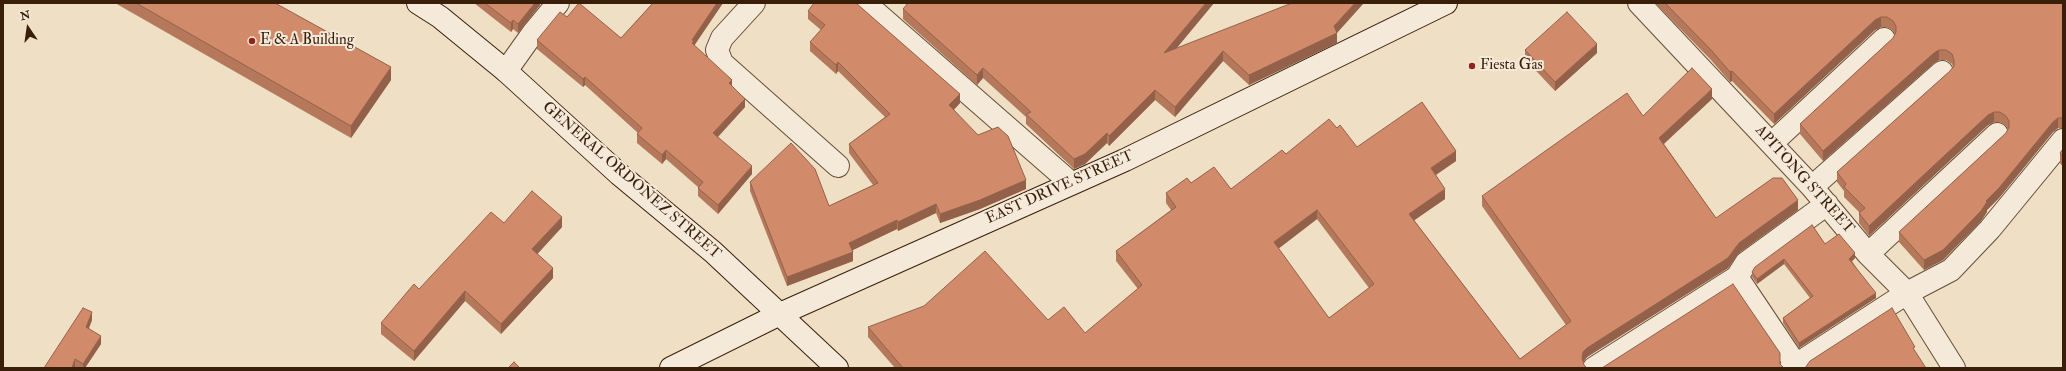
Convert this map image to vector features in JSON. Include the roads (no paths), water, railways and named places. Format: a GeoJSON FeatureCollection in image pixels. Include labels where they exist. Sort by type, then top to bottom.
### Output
{"type":"FeatureCollection","features":[{"type":"Feature","properties":{"kind":"street","name":"GENERAL ORDOÑEZ STREET"},"geometry":{"type":"LineString","coordinates":[[418,3],[440,17],[506,71],[619,174],[713,252],[837,368]]}},
{"type":"Feature","properties":{"kind":"street"},"geometry":{"type":"LineString","coordinates":[[506,71],[558,3]]}},
{"type":"Feature","properties":{"kind":"street"},"geometry":{"type":"LineString","coordinates":[[754,3],[722,38],[718,50],[722,63],[838,166]]}},
{"type":"Feature","properties":{"kind":"street"},"geometry":{"type":"LineString","coordinates":[[865,3],[1071,183]]}},
{"type":"Feature","properties":{"kind":"street","name":"EAST DRIVE STREET"},"geometry":{"type":"LineString","coordinates":[[671,368],[780,314],[1125,160],[1446,3]]}},
{"type":"Feature","properties":{"kind":"street","name":"APITONG STREET"},"geometry":{"type":"LineString","coordinates":[[1640,3],[1812,186],[1868,254],[1907,293],[1954,368]]}},
{"type":"Feature","properties":{"kind":"street"},"geometry":{"type":"LineString","coordinates":[[1772,143],[1884,39]]}},
{"type":"Feature","properties":{"kind":"street"},"geometry":{"type":"LineString","coordinates":[[1812,186],[1942,72]]}},
{"type":"Feature","properties":{"kind":"street"},"geometry":{"type":"LineString","coordinates":[[1868,254],[1997,134]]}},
{"type":"Feature","properties":{"kind":"street"},"geometry":{"type":"LineString","coordinates":[[1737,277],[1795,367],[1907,293],[1951,270],[1990,229],[2063,140]]}},
{"type":"Feature","properties":{"kind":"street"},"geometry":{"type":"LineString","coordinates":[[1594,368],[1737,277],[1746,263],[1827,204]]}},
{"type":"Feature","properties":{"kind":"place","name":"E & A Building"},"geometry":{"type":"Point","coordinates":[252,41]}},
{"type":"Feature","properties":{"kind":"place","name":"Fiesta Gas"},"geometry":{"type":"Point","coordinates":[1472,66]}}]}
